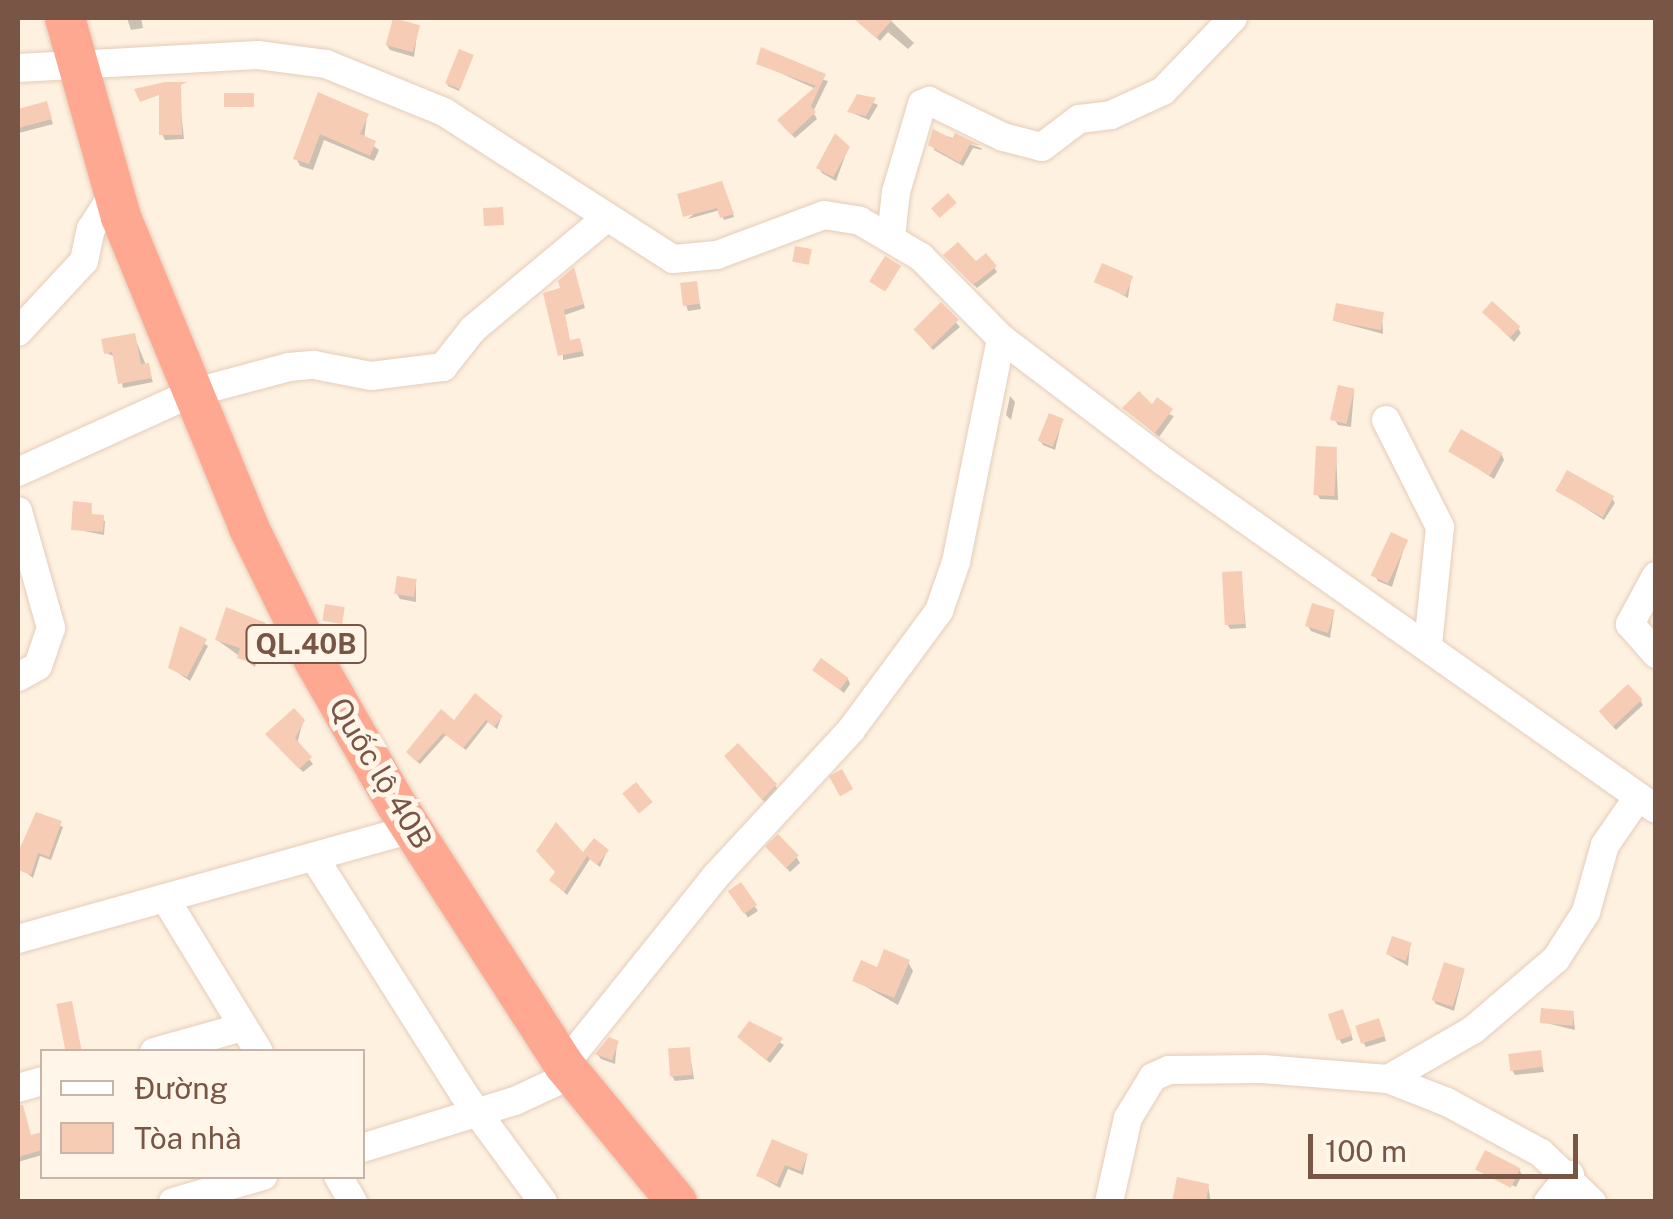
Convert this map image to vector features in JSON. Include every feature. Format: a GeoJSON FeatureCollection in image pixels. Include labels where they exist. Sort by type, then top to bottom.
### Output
{"type":"FeatureCollection","features":[{"type":"Feature","properties":{"kind":"highway","name":"Quốc lộ 40B"},"geometry":{"type":"LineString","coordinates":[[65,18],[114,194],[192,393],[315,662],[413,829],[570,1069],[677,1202]]}},
{"type":"Feature","properties":{"kind":"street"},"geometry":{"type":"LineString","coordinates":[[891,237],[896,192],[922,104],[929,101],[1003,137],[1042,147],[1079,119],[1111,115],[1162,91],[1233,18]]}},
{"type":"Feature","properties":{"kind":"street"},"geometry":{"type":"LineString","coordinates":[[18,68],[258,54],[326,64],[444,112],[652,250],[692,261],[824,215],[860,221],[891,237],[1001,338],[1163,461],[1648,797],[1605,846],[1586,912],[1556,960],[1482,1024],[1388,1079]]}},
{"type":"Feature","properties":{"kind":"street"},"geometry":{"type":"LineString","coordinates":[[18,332],[84,260],[90,230],[114,194]]}},
{"type":"Feature","properties":{"kind":"street"},"geometry":{"type":"LineString","coordinates":[[18,472],[192,393],[289,367],[372,376],[444,368],[473,328],[606,218]]}},
{"type":"Feature","properties":{"kind":"street"},"geometry":{"type":"LineString","coordinates":[[365,1147],[478,1113],[570,1069],[714,877],[851,730],[940,611],[956,562],[1001,338]]}},
{"type":"Feature","properties":{"kind":"street"},"geometry":{"type":"LineString","coordinates":[[1386,420],[1440,527],[1428,646]]}},
{"type":"Feature","properties":{"kind":"street"},"geometry":{"type":"LineString","coordinates":[[18,511],[51,628],[38,666],[18,678]]}},
{"type":"Feature","properties":{"kind":"street"},"geometry":{"type":"LineString","coordinates":[[1656,576],[1630,624],[1656,654]]}},
{"type":"Feature","properties":{"kind":"street"},"geometry":{"type":"LineString","coordinates":[[18,939],[413,829]]}},
{"type":"Feature","properties":{"kind":"street"},"geometry":{"type":"LineString","coordinates":[[314,857],[478,1113],[543,1202]]}},
{"type":"Feature","properties":{"kind":"street"},"geometry":{"type":"LineString","coordinates":[[165,898],[251,1040],[178,1049]]}},
{"type":"Feature","properties":{"kind":"street"},"geometry":{"type":"LineString","coordinates":[[1109,1202],[1128,1118],[1160,1072],[1339,1071],[1388,1079],[1509,1134],[1570,1176],[1592,1202]]}},
{"type":"Feature","properties":{"kind":"street"},"geometry":{"type":"LineString","coordinates":[[1548,1202],[1570,1176]]}},
{"type":"Feature","properties":{"kind":"street"},"geometry":{"type":"LineString","coordinates":[[174,1202],[253,1179]]}},
{"type":"Feature","properties":{"kind":"street"},"geometry":{"type":"LineString","coordinates":[[340,1179],[354,1202]]}},
{"type":"Feature","properties":{"kind":"building"},"geometry":{"type":"Polygon","coordinates":[[[393,18],[420,25],[413,52],[386,45],[393,18]]]}},
{"type":"Feature","properties":{"kind":"building"},"geometry":{"type":"Polygon","coordinates":[[[853,18],[894,18],[876,38],[853,18]]]}},
{"type":"Feature","properties":{"kind":"building"},"geometry":{"type":"Polygon","coordinates":[[[761,47],[826,74],[811,106],[816,112],[791,135],[777,120],[816,86],[756,64],[761,47]]]}},
{"type":"Feature","properties":{"kind":"building"},"geometry":{"type":"Polygon","coordinates":[[[459,49],[474,55],[460,89],[445,83],[459,49]]]}},
{"type":"Feature","properties":{"kind":"building"},"geometry":{"type":"Polygon","coordinates":[[[187,82],[181,85],[182,135],[159,135],[159,95],[140,102],[134,89],[187,82]]]}},
{"type":"Feature","properties":{"kind":"building"},"geometry":{"type":"Polygon","coordinates":[[[318,92],[369,114],[360,134],[376,141],[370,156],[320,134],[309,164],[293,159],[318,92]]]}},
{"type":"Feature","properties":{"kind":"building"},"geometry":{"type":"Polygon","coordinates":[[[224,93],[254,93],[254,107],[224,107],[224,93]]]}},
{"type":"Feature","properties":{"kind":"building"},"geometry":{"type":"Polygon","coordinates":[[[857,94],[876,98],[866,116],[847,112],[857,94]]]}},
{"type":"Feature","properties":{"kind":"building"},"geometry":{"type":"Polygon","coordinates":[[[47,101],[52,119],[18,128],[18,109],[47,101]]]}},
{"type":"Feature","properties":{"kind":"building"},"geometry":{"type":"Polygon","coordinates":[[[933,129],[952,139],[955,133],[982,146],[970,144],[960,163],[928,145],[933,129]]]}},
{"type":"Feature","properties":{"kind":"building"},"geometry":{"type":"Polygon","coordinates":[[[835,133],[850,147],[833,177],[816,168],[835,133]]]}},
{"type":"Feature","properties":{"kind":"building"},"geometry":{"type":"Polygon","coordinates":[[[722,181],[734,214],[720,218],[717,208],[683,217],[677,194],[722,181]]]}},
{"type":"Feature","properties":{"kind":"building"},"geometry":{"type":"Polygon","coordinates":[[[948,193],[957,203],[940,218],[931,208],[948,193]]]}},
{"type":"Feature","properties":{"kind":"building"},"geometry":{"type":"Polygon","coordinates":[[[503,207],[504,225],[484,226],[483,208],[503,207]]]}},
{"type":"Feature","properties":{"kind":"building"},"geometry":{"type":"Polygon","coordinates":[[[958,242],[976,261],[986,253],[997,266],[973,285],[943,255],[958,242]]]}},
{"type":"Feature","properties":{"kind":"building"},"geometry":{"type":"Polygon","coordinates":[[[795,246],[812,249],[809,265],[792,262],[795,246]]]}},
{"type":"Feature","properties":{"kind":"building"},"geometry":{"type":"Polygon","coordinates":[[[885,256],[901,266],[885,292],[869,281],[885,256]]]}},
{"type":"Feature","properties":{"kind":"building"},"geometry":{"type":"Polygon","coordinates":[[[1102,263],[1133,276],[1125,296],[1094,282],[1102,263]]]}},
{"type":"Feature","properties":{"kind":"building"},"geometry":{"type":"Polygon","coordinates":[[[574,267],[584,304],[564,310],[570,340],[580,338],[583,351],[558,356],[543,293],[560,288],[558,281],[574,267]]]}},
{"type":"Feature","properties":{"kind":"building"},"geometry":{"type":"Polygon","coordinates":[[[697,281],[700,304],[683,306],[680,283],[697,281]]]}},
{"type":"Feature","properties":{"kind":"building"},"geometry":{"type":"Polygon","coordinates":[[[1492,301],[1520,326],[1510,338],[1482,312],[1492,301]]]}},
{"type":"Feature","properties":{"kind":"building"},"geometry":{"type":"Polygon","coordinates":[[[941,302],[959,320],[931,347],[913,330],[941,302]]]}},
{"type":"Feature","properties":{"kind":"building"},"geometry":{"type":"Polygon","coordinates":[[[1336,303],[1384,312],[1381,330],[1333,321],[1336,303]]]}},
{"type":"Feature","properties":{"kind":"building"},"geometry":{"type":"Polygon","coordinates":[[[135,333],[141,364],[149,363],[152,378],[118,384],[112,352],[104,354],[101,339],[135,333]]]}},
{"type":"Feature","properties":{"kind":"building"},"geometry":{"type":"Polygon","coordinates":[[[1338,385],[1355,389],[1346,424],[1330,420],[1338,385]]]}},
{"type":"Feature","properties":{"kind":"building"},"geometry":{"type":"Polygon","coordinates":[[[1139,391],[1152,404],[1157,397],[1173,409],[1155,433],[1122,408],[1139,391]]]}},
{"type":"Feature","properties":{"kind":"building"},"geometry":{"type":"Polygon","coordinates":[[[1049,413],[1064,419],[1053,447],[1038,441],[1049,413]]]}},
{"type":"Feature","properties":{"kind":"building"},"geometry":{"type":"Polygon","coordinates":[[[1461,429],[1503,453],[1490,476],[1448,452],[1461,429]]]}},
{"type":"Feature","properties":{"kind":"building"},"geometry":{"type":"Polygon","coordinates":[[[1316,446],[1337,447],[1334,496],[1313,495],[1316,446]]]}},
{"type":"Feature","properties":{"kind":"building"},"geometry":{"type":"Polygon","coordinates":[[[1567,470],[1614,496],[1603,517],[1555,491],[1567,470]]]}},
{"type":"Feature","properties":{"kind":"building"},"geometry":{"type":"Polygon","coordinates":[[[73,501],[92,503],[91,514],[104,515],[103,532],[71,530],[73,501]]]}},
{"type":"Feature","properties":{"kind":"building"},"geometry":{"type":"Polygon","coordinates":[[[1391,532],[1408,540],[1388,584],[1371,576],[1391,532]]]}},
{"type":"Feature","properties":{"kind":"building"},"geometry":{"type":"Polygon","coordinates":[[[1242,571],[1245,624],[1225,625],[1222,572],[1242,571]]]}},
{"type":"Feature","properties":{"kind":"building"},"geometry":{"type":"Polygon","coordinates":[[[397,576],[417,579],[414,597],[394,594],[397,576]]]}},
{"type":"Feature","properties":{"kind":"building"},"geometry":{"type":"Polygon","coordinates":[[[1312,603],[1335,610],[1328,633],[1305,626],[1312,603]]]}},
{"type":"Feature","properties":{"kind":"building"},"geometry":{"type":"Polygon","coordinates":[[[325,604],[345,607],[342,624],[322,621],[325,604]]]}},
{"type":"Feature","properties":{"kind":"building"},"geometry":{"type":"Polygon","coordinates":[[[226,607],[266,623],[253,663],[237,658],[240,648],[215,640],[226,607]]]}},
{"type":"Feature","properties":{"kind":"building"},"geometry":{"type":"Polygon","coordinates":[[[180,626],[207,639],[187,677],[168,668],[180,626]]]}},
{"type":"Feature","properties":{"kind":"building"},"geometry":{"type":"Polygon","coordinates":[[[821,658],[849,678],[840,690],[812,670],[821,658]]]}},
{"type":"Feature","properties":{"kind":"building"},"geometry":{"type":"Polygon","coordinates":[[[1628,684],[1642,699],[1613,727],[1599,711],[1628,684]]]}},
{"type":"Feature","properties":{"kind":"building"},"geometry":{"type":"Polygon","coordinates":[[[475,693],[503,716],[494,727],[486,720],[463,748],[443,733],[417,762],[406,752],[441,709],[454,720],[475,693]]]}},
{"type":"Feature","properties":{"kind":"building"},"geometry":{"type":"Polygon","coordinates":[[[294,708],[305,720],[295,738],[312,757],[299,769],[265,734],[294,708]]]}},
{"type":"Feature","properties":{"kind":"building"},"geometry":{"type":"Polygon","coordinates":[[[738,743],[777,784],[762,800],[724,756],[738,743]]]}},
{"type":"Feature","properties":{"kind":"building"},"geometry":{"type":"Polygon","coordinates":[[[842,769],[853,789],[840,796],[829,776],[842,769]]]}},
{"type":"Feature","properties":{"kind":"building"},"geometry":{"type":"Polygon","coordinates":[[[636,782],[653,802],[639,813],[622,794],[636,782]]]}},
{"type":"Feature","properties":{"kind":"building"},"geometry":{"type":"Polygon","coordinates":[[[36,812],[62,821],[49,857],[38,853],[31,875],[18,870],[18,852],[36,812]]]}},
{"type":"Feature","properties":{"kind":"building"},"geometry":{"type":"Polygon","coordinates":[[[556,822],[583,852],[594,838],[609,850],[597,865],[587,856],[564,892],[549,880],[555,872],[536,851],[556,822]]]}},
{"type":"Feature","properties":{"kind":"building"},"geometry":{"type":"Polygon","coordinates":[[[778,834],[799,856],[786,868],[765,847],[778,834]]]}},
{"type":"Feature","properties":{"kind":"building"},"geometry":{"type":"Polygon","coordinates":[[[741,882],[757,905],[744,914],[728,891],[741,882]]]}},
{"type":"Feature","properties":{"kind":"building"},"geometry":{"type":"Polygon","coordinates":[[[1392,936],[1412,943],[1406,961],[1386,954],[1392,936]]]}},
{"type":"Feature","properties":{"kind":"building"},"geometry":{"type":"Polygon","coordinates":[[[884,949],[910,960],[894,998],[852,981],[861,960],[877,967],[884,949]]]}},
{"type":"Feature","properties":{"kind":"building"},"geometry":{"type":"Polygon","coordinates":[[[1444,962],[1465,969],[1453,1007],[1432,1000],[1444,962]]]}},
{"type":"Feature","properties":{"kind":"building"},"geometry":{"type":"Polygon","coordinates":[[[72,1001],[81,1049],[65,1049],[56,1004],[72,1001]]]}},
{"type":"Feature","properties":{"kind":"building"},"geometry":{"type":"Polygon","coordinates":[[[1541,1008],[1574,1011],[1573,1026],[1540,1023],[1541,1008]]]}},
{"type":"Feature","properties":{"kind":"building"},"geometry":{"type":"Polygon","coordinates":[[[1343,1009],[1352,1035],[1337,1041],[1328,1014],[1343,1009]]]}},
{"type":"Feature","properties":{"kind":"building"},"geometry":{"type":"Polygon","coordinates":[[[1379,1018],[1385,1036],[1361,1044],[1355,1026],[1379,1018]]]}},
{"type":"Feature","properties":{"kind":"building"},"geometry":{"type":"Polygon","coordinates":[[[749,1021],[783,1038],[766,1060],[737,1037],[749,1021]]]}},
{"type":"Feature","properties":{"kind":"building"},"geometry":{"type":"Polygon","coordinates":[[[609,1037],[619,1041],[612,1060],[595,1054],[609,1037]]]}},
{"type":"Feature","properties":{"kind":"building"},"geometry":{"type":"Polygon","coordinates":[[[690,1047],[692,1075],[670,1076],[668,1049],[690,1047]]]}},
{"type":"Feature","properties":{"kind":"building"},"geometry":{"type":"Polygon","coordinates":[[[1541,1050],[1543,1067],[1510,1071],[1508,1054],[1541,1050]]]}},
{"type":"Feature","properties":{"kind":"building"},"geometry":{"type":"Polygon","coordinates":[[[18,1105],[23,1105],[31,1135],[40,1133],[40,1151],[18,1157],[18,1105]]]}},
{"type":"Feature","properties":{"kind":"building"},"geometry":{"type":"Polygon","coordinates":[[[772,1139],[808,1154],[801,1171],[785,1165],[777,1184],[756,1176],[772,1139]]]}},
{"type":"Feature","properties":{"kind":"building"},"geometry":{"type":"Polygon","coordinates":[[[1485,1150],[1521,1168],[1511,1188],[1475,1170],[1485,1150]]]}},
{"type":"Feature","properties":{"kind":"building"},"geometry":{"type":"Polygon","coordinates":[[[1177,1177],[1209,1184],[1206,1202],[1172,1202],[1177,1177]]]}}]}
